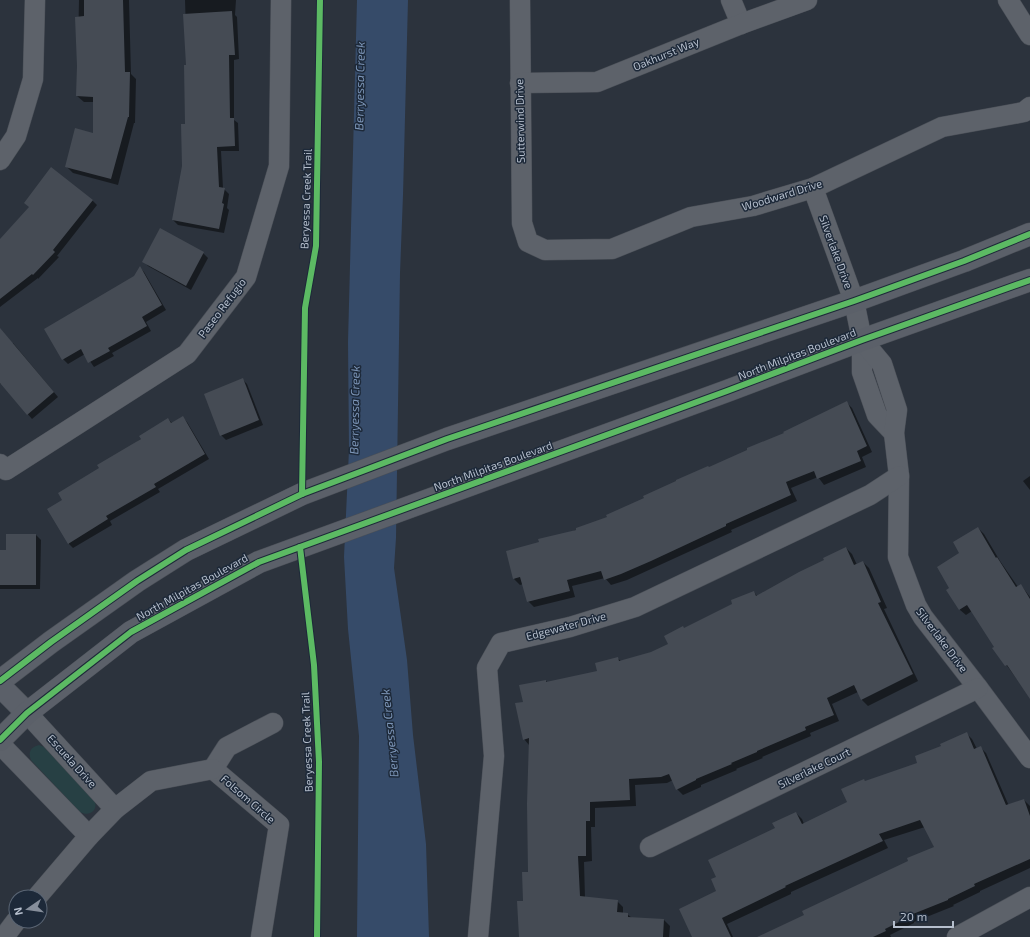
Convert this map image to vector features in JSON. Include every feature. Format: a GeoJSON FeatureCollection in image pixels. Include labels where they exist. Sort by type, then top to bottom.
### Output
{"type":"FeatureCollection","features":[{"type":"Feature","properties":{"kind":"main road"},"geometry":{"type":"LineString","coordinates":[[0,681],[51,642],[137,581],[186,550],[302,494],[447,440],[854,301],[964,261],[1030,234]]}},
{"type":"Feature","properties":{"kind":"main road","name":"North Milpitas Boulevard"},"geometry":{"type":"LineString","coordinates":[[0,740],[27,714],[131,632],[260,562],[862,340],[1030,280]]}},
{"type":"Feature","properties":{"kind":"main road"},"geometry":{"type":"LineString","coordinates":[[0,686],[27,714]]}},
{"type":"Feature","properties":{"kind":"street"},"geometry":{"type":"LineString","coordinates":[[0,160],[16,136],[33,79],[35,0]]}},
{"type":"Feature","properties":{"kind":"street","name":"Paseo Refugio"},"geometry":{"type":"LineString","coordinates":[[3,467],[186,354],[246,277],[279,166],[281,0]]}},
{"type":"Feature","properties":{"kind":"street","name":"Sutterwind Drive"},"geometry":{"type":"LineString","coordinates":[[520,0],[522,223],[528,242]]}},
{"type":"Feature","properties":{"kind":"street"},"geometry":{"type":"LineString","coordinates":[[731,0],[741,24]]}},
{"type":"Feature","properties":{"kind":"street","name":"Oakhurst Way"},"geometry":{"type":"LineString","coordinates":[[520,83],[597,82],[741,24],[807,0]]}},
{"type":"Feature","properties":{"kind":"street"},"geometry":{"type":"LineString","coordinates":[[1008,0],[1030,35]]}},
{"type":"Feature","properties":{"kind":"street","name":"Woodward Drive"},"geometry":{"type":"LineString","coordinates":[[528,242],[545,250],[612,248],[691,217],[753,206],[813,188],[942,127],[1024,112],[1030,107]]}},
{"type":"Feature","properties":{"kind":"street","name":"Silverlake Drive"},"geometry":{"type":"LineString","coordinates":[[813,188],[854,301],[862,340],[882,364],[896,410],[894,433],[899,476],[898,557],[916,605],[923,617],[1030,758]]}},
{"type":"Feature","properties":{"kind":"street","name":"Edgewater Drive"},"geometry":{"type":"LineString","coordinates":[[478,937],[494,756],[487,668],[500,643],[570,627],[636,607],[870,495],[899,476]]}},
{"type":"Feature","properties":{"kind":"street","name":"Silverlake Court"},"geometry":{"type":"LineString","coordinates":[[650,847],[978,688]]}},
{"type":"Feature","properties":{"kind":"street","name":"Escuela Drive"},"geometry":{"type":"LineString","coordinates":[[27,714],[115,809]]}},
{"type":"Feature","properties":{"kind":"street"},"geometry":{"type":"LineString","coordinates":[[212,769],[227,747],[273,723]]}},
{"type":"Feature","properties":{"kind":"street"},"geometry":{"type":"LineString","coordinates":[[0,744],[89,836]]}},
{"type":"Feature","properties":{"kind":"street","name":"Folsom Circle"},"geometry":{"type":"LineString","coordinates":[[44,889],[89,836],[115,809],[151,781],[212,769],[278,826],[261,937]]}},
{"type":"Feature","properties":{"kind":"street"},"geometry":{"type":"LineString","coordinates":[[957,937],[1030,898]]}},
{"type":"Feature","properties":{"kind":"green space"},"geometry":{"type":"Polygon","coordinates":[[[39,745],[44,747],[93,798],[95,808],[91,813],[84,814],[80,812],[31,760],[30,751],[39,745]]]}},
{"type":"Feature","properties":{"kind":"water","name":"Berryessa Creek"},"geometry":{"type":"Polygon","coordinates":[[[357,0],[408,0],[400,273],[396,538],[394,568],[407,660],[413,735],[426,844],[429,937],[357,937],[359,736],[348,629],[344,557],[349,450],[348,342],[357,0]]]}},
{"type":"Feature","properties":{"kind":"building"},"geometry":{"type":"Polygon","coordinates":[[[84,0],[123,0],[125,72],[130,72],[129,117],[111,179],[65,167],[75,128],[93,133],[93,97],[76,96],[77,66],[75,17],[84,16],[84,0]]]}},
{"type":"Feature","properties":{"kind":"building"},"geometry":{"type":"Polygon","coordinates":[[[232,11],[235,55],[229,55],[230,118],[234,118],[235,146],[217,147],[219,187],[225,188],[222,203],[224,204],[219,229],[172,220],[182,166],[181,124],[185,124],[184,65],[186,65],[183,14],[232,11]]]}},
{"type":"Feature","properties":{"kind":"building"},"geometry":{"type":"Polygon","coordinates":[[[51,167],[93,200],[53,250],[55,252],[33,275],[32,274],[0,299],[0,239],[29,207],[24,203],[51,167]]]}},
{"type":"Feature","properties":{"kind":"building"},"geometry":{"type":"Polygon","coordinates":[[[160,228],[204,252],[186,286],[142,262],[160,228]]]}},
{"type":"Feature","properties":{"kind":"building"},"geometry":{"type":"Polygon","coordinates":[[[140,266],[162,305],[142,317],[147,326],[108,348],[110,351],[88,363],[81,349],[62,360],[44,329],[134,276],[140,266]]]}},
{"type":"Feature","properties":{"kind":"building"},"geometry":{"type":"Polygon","coordinates":[[[0,328],[54,392],[27,415],[0,383],[0,328]]]}},
{"type":"Feature","properties":{"kind":"building"},"geometry":{"type":"Polygon","coordinates":[[[243,378],[259,420],[220,436],[204,394],[243,378]]]}},
{"type":"Feature","properties":{"kind":"building"},"geometry":{"type":"Polygon","coordinates":[[[847,401],[867,446],[857,451],[861,461],[817,479],[814,471],[786,482],[791,495],[726,524],[726,526],[651,561],[604,580],[601,571],[567,580],[570,591],[527,602],[520,577],[513,579],[506,551],[539,542],[538,539],[576,530],[576,528],[607,517],[606,515],[644,498],[643,496],[676,480],[708,466],[709,467],[747,450],[747,448],[784,433],[783,432],[847,401]]]}},
{"type":"Feature","properties":{"kind":"building"},"geometry":{"type":"Polygon","coordinates":[[[183,416],[205,454],[154,484],[156,487],[106,516],[108,519],[68,544],[47,509],[62,500],[58,493],[99,468],[97,465],[141,439],[139,436],[168,418],[171,423],[183,416]]]}},
{"type":"Feature","properties":{"kind":"building"},"geometry":{"type":"Polygon","coordinates":[[[978,527],[996,558],[997,557],[1016,587],[1021,584],[1030,599],[1030,699],[1007,665],[1005,666],[992,648],[994,647],[967,605],[959,610],[946,590],[949,588],[937,567],[959,553],[953,542],[978,527]]]}},
{"type":"Feature","properties":{"kind":"building"},"geometry":{"type":"Polygon","coordinates":[[[6,534],[36,534],[36,585],[0,585],[0,550],[6,550],[6,534]]]}},
{"type":"Feature","properties":{"kind":"building"},"geometry":{"type":"Polygon","coordinates":[[[846,547],[854,565],[863,561],[881,602],[878,603],[913,674],[861,700],[854,685],[827,698],[834,715],[805,727],[806,730],[696,779],[676,790],[669,774],[661,777],[629,779],[630,800],[590,802],[590,821],[586,821],[586,856],[578,856],[580,896],[618,900],[617,912],[628,913],[628,917],[664,919],[663,937],[519,937],[517,901],[523,901],[522,872],[528,872],[527,804],[529,738],[523,740],[515,703],[523,702],[519,685],[546,680],[546,682],[597,671],[595,663],[618,657],[619,661],[651,652],[668,644],[664,636],[683,626],[684,628],[732,604],[731,600],[754,591],[756,596],[824,560],[823,558],[846,547]]]}},
{"type":"Feature","properties":{"kind":"building"},"geometry":{"type":"Polygon","coordinates":[[[967,732],[974,749],[981,746],[1006,805],[1024,799],[1030,816],[1030,859],[974,884],[975,886],[948,900],[908,916],[909,917],[885,929],[886,931],[873,937],[757,937],[804,915],[802,911],[908,861],[907,858],[934,847],[920,820],[879,834],[883,841],[785,886],[786,887],[722,918],[731,937],[692,937],[679,909],[716,891],[711,879],[716,877],[708,860],[775,828],[772,823],[796,812],[802,824],[847,802],[841,789],[864,779],[865,781],[917,763],[915,756],[941,746],[940,744],[967,732]]]}},
{"type":"Feature","properties":{"kind":"cycle path","name":"Beryessa Creek Trail"},"geometry":{"type":"LineString","coordinates":[[302,494],[305,308],[316,246],[320,0]]}},
{"type":"Feature","properties":{"kind":"cycle path"},"geometry":{"type":"LineString","coordinates":[[0,681],[51,642],[137,581],[186,550],[302,494],[447,439],[854,301],[964,261],[1030,234]]}},
{"type":"Feature","properties":{"kind":"cycle path"},"geometry":{"type":"LineString","coordinates":[[0,740],[27,713],[131,632],[259,562],[727,391],[862,340],[1030,280]]}},
{"type":"Feature","properties":{"kind":"cycle path","name":"Beryessa Creek Trail"},"geometry":{"type":"LineString","coordinates":[[300,547],[314,665],[319,762],[317,937]]}}]}
